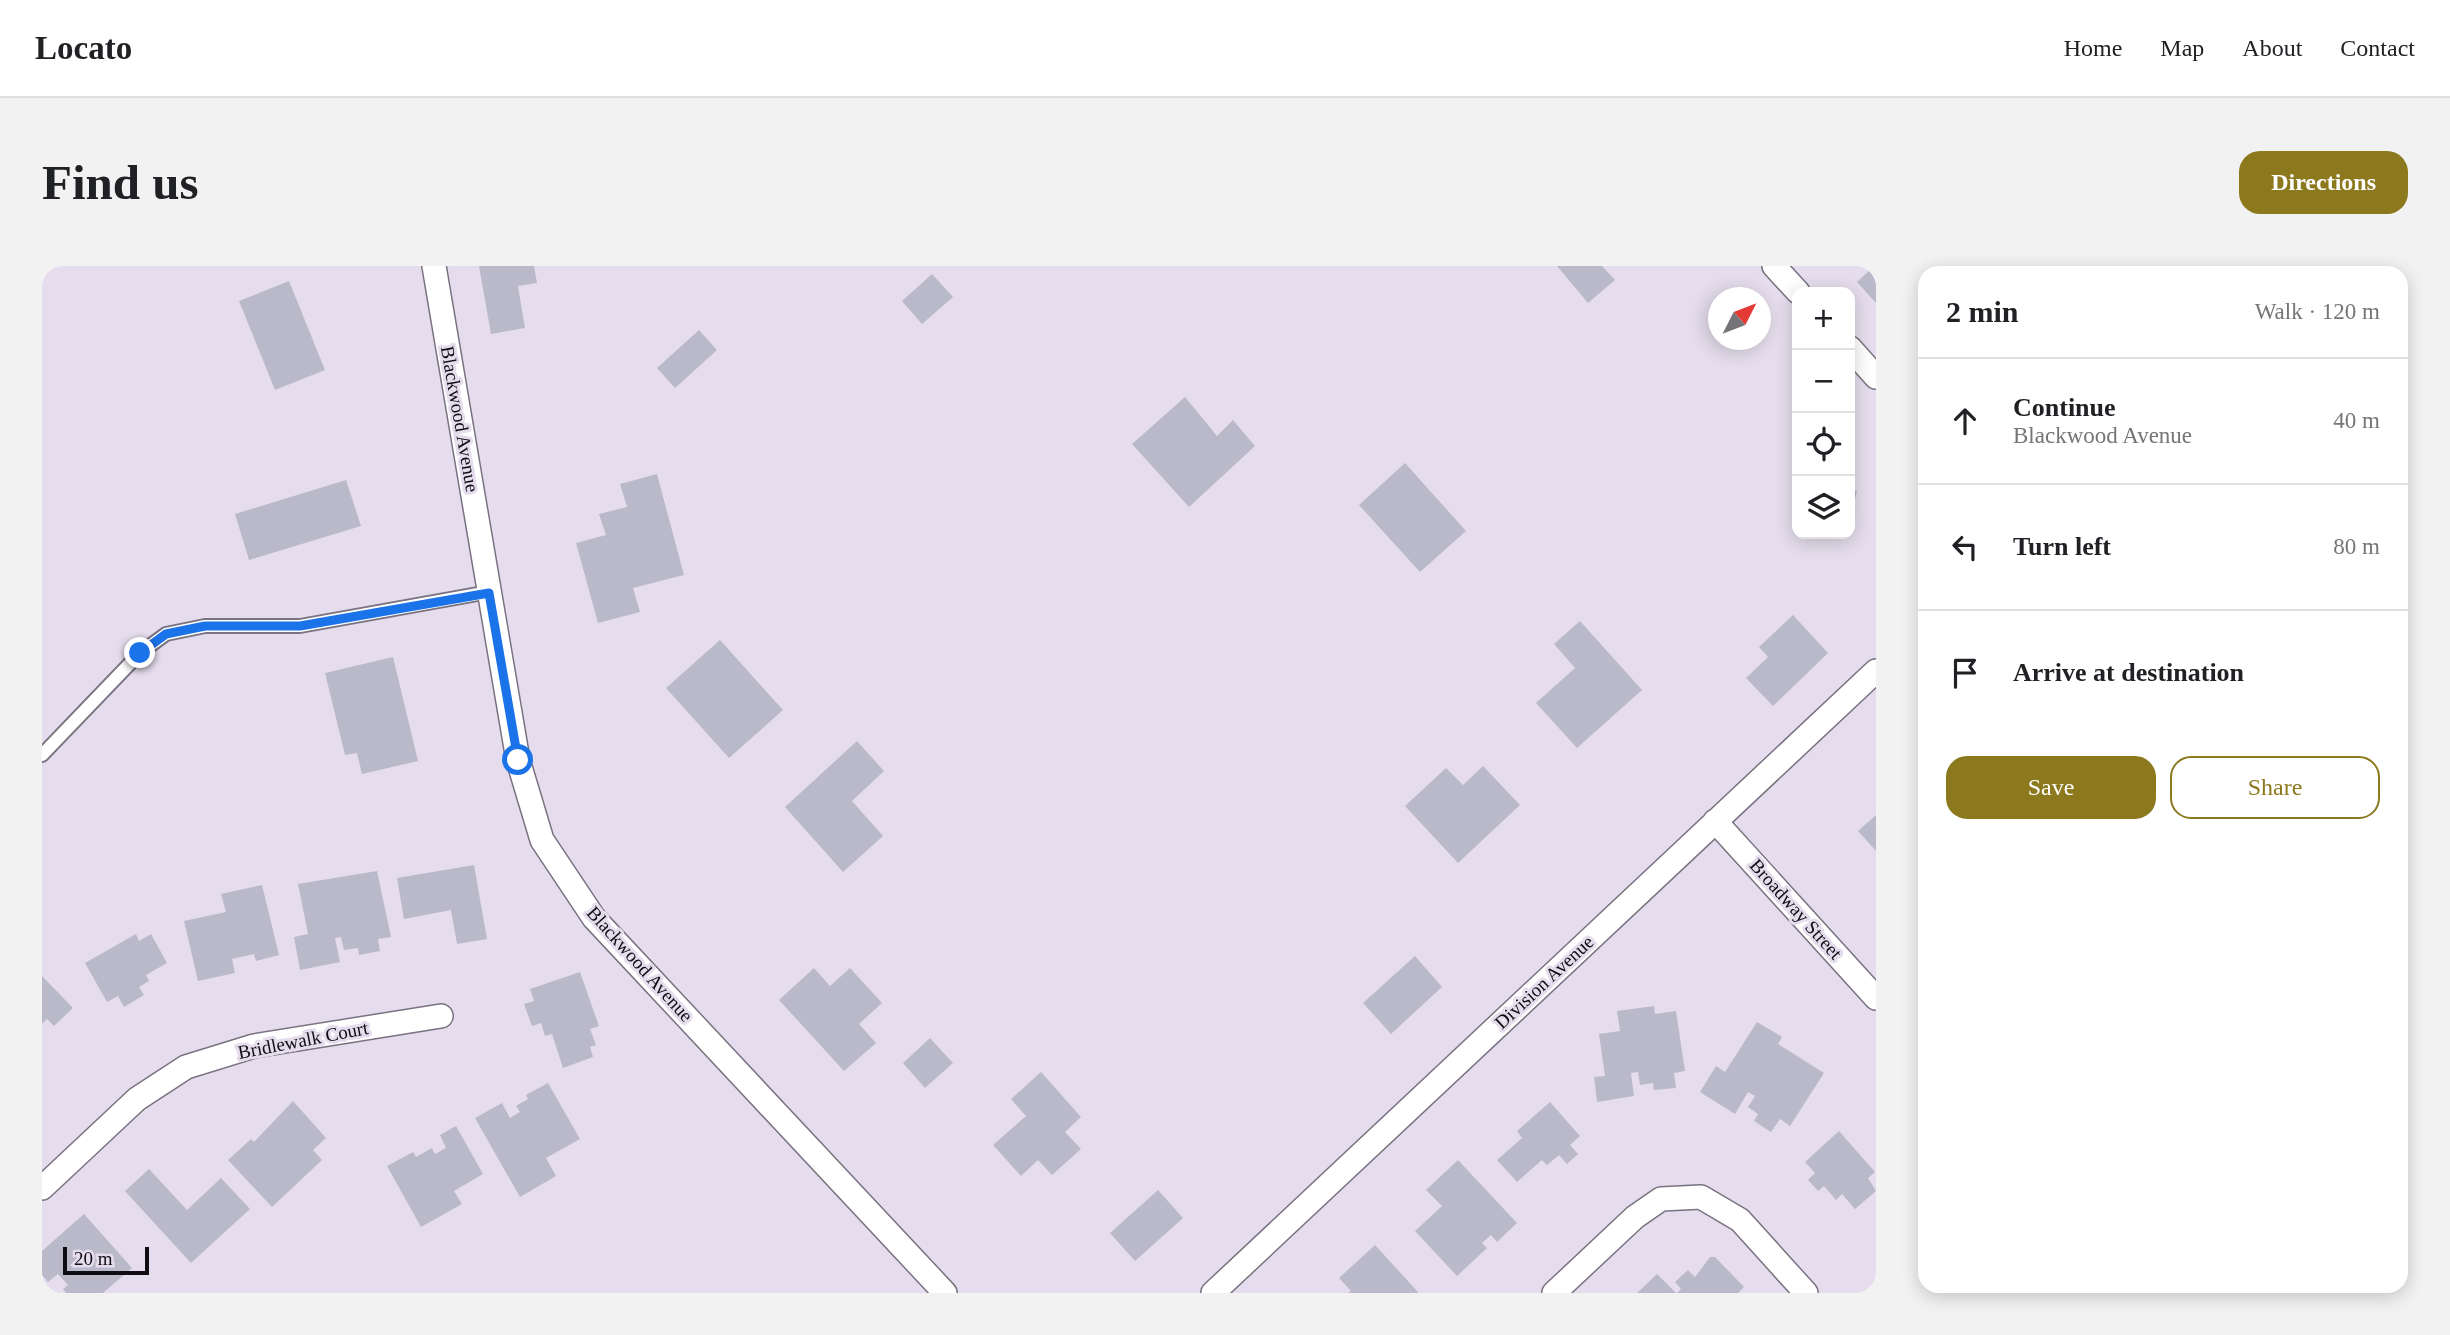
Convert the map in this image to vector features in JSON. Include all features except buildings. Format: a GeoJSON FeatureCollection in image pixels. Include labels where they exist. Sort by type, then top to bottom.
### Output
{"type":"FeatureCollection","features":[{"type":"Feature","properties":{"kind":"street","name":"Blackwood Avenue"},"geometry":{"type":"LineString","coordinates":[[434,266],[518,760],[542,840],[594,918],[945,1293]]}},
{"type":"Feature","properties":{"kind":"street"},"geometry":{"type":"LineString","coordinates":[[1774,266],[1793,287]]}},
{"type":"Feature","properties":{"kind":"street"},"geometry":{"type":"LineString","coordinates":[[1852,350],[1876,377]]}},
{"type":"Feature","properties":{"kind":"street","name":"Division Avenue"},"geometry":{"type":"LineString","coordinates":[[1213,1293],[1876,671]]}},
{"type":"Feature","properties":{"kind":"street","name":"Broadway Street"},"geometry":{"type":"LineString","coordinates":[[1715,821],[1876,998]]}},
{"type":"Feature","properties":{"kind":"street","name":"Bridlewalk Court"},"geometry":{"type":"LineString","coordinates":[[42,1188],[136,1099],[186,1068],[254,1046],[441,1016]]}},
{"type":"Feature","properties":{"kind":"street"},"geometry":{"type":"LineString","coordinates":[[1554,1293],[1635,1217],[1661,1199],[1701,1197],[1740,1220],[1806,1293]]}},
{"type":"Feature","properties":{"kind":"lane"},"geometry":{"type":"LineString","coordinates":[[42,755],[140,653],[166,634],[205,626],[300,626],[489,593]]}},
{"type":"Feature","properties":{"kind":"route"},"geometry":{"type":"LineString","coordinates":[[140,653],[166,634],[205,626],[300,626],[489,593],[518,760]]}}]}
